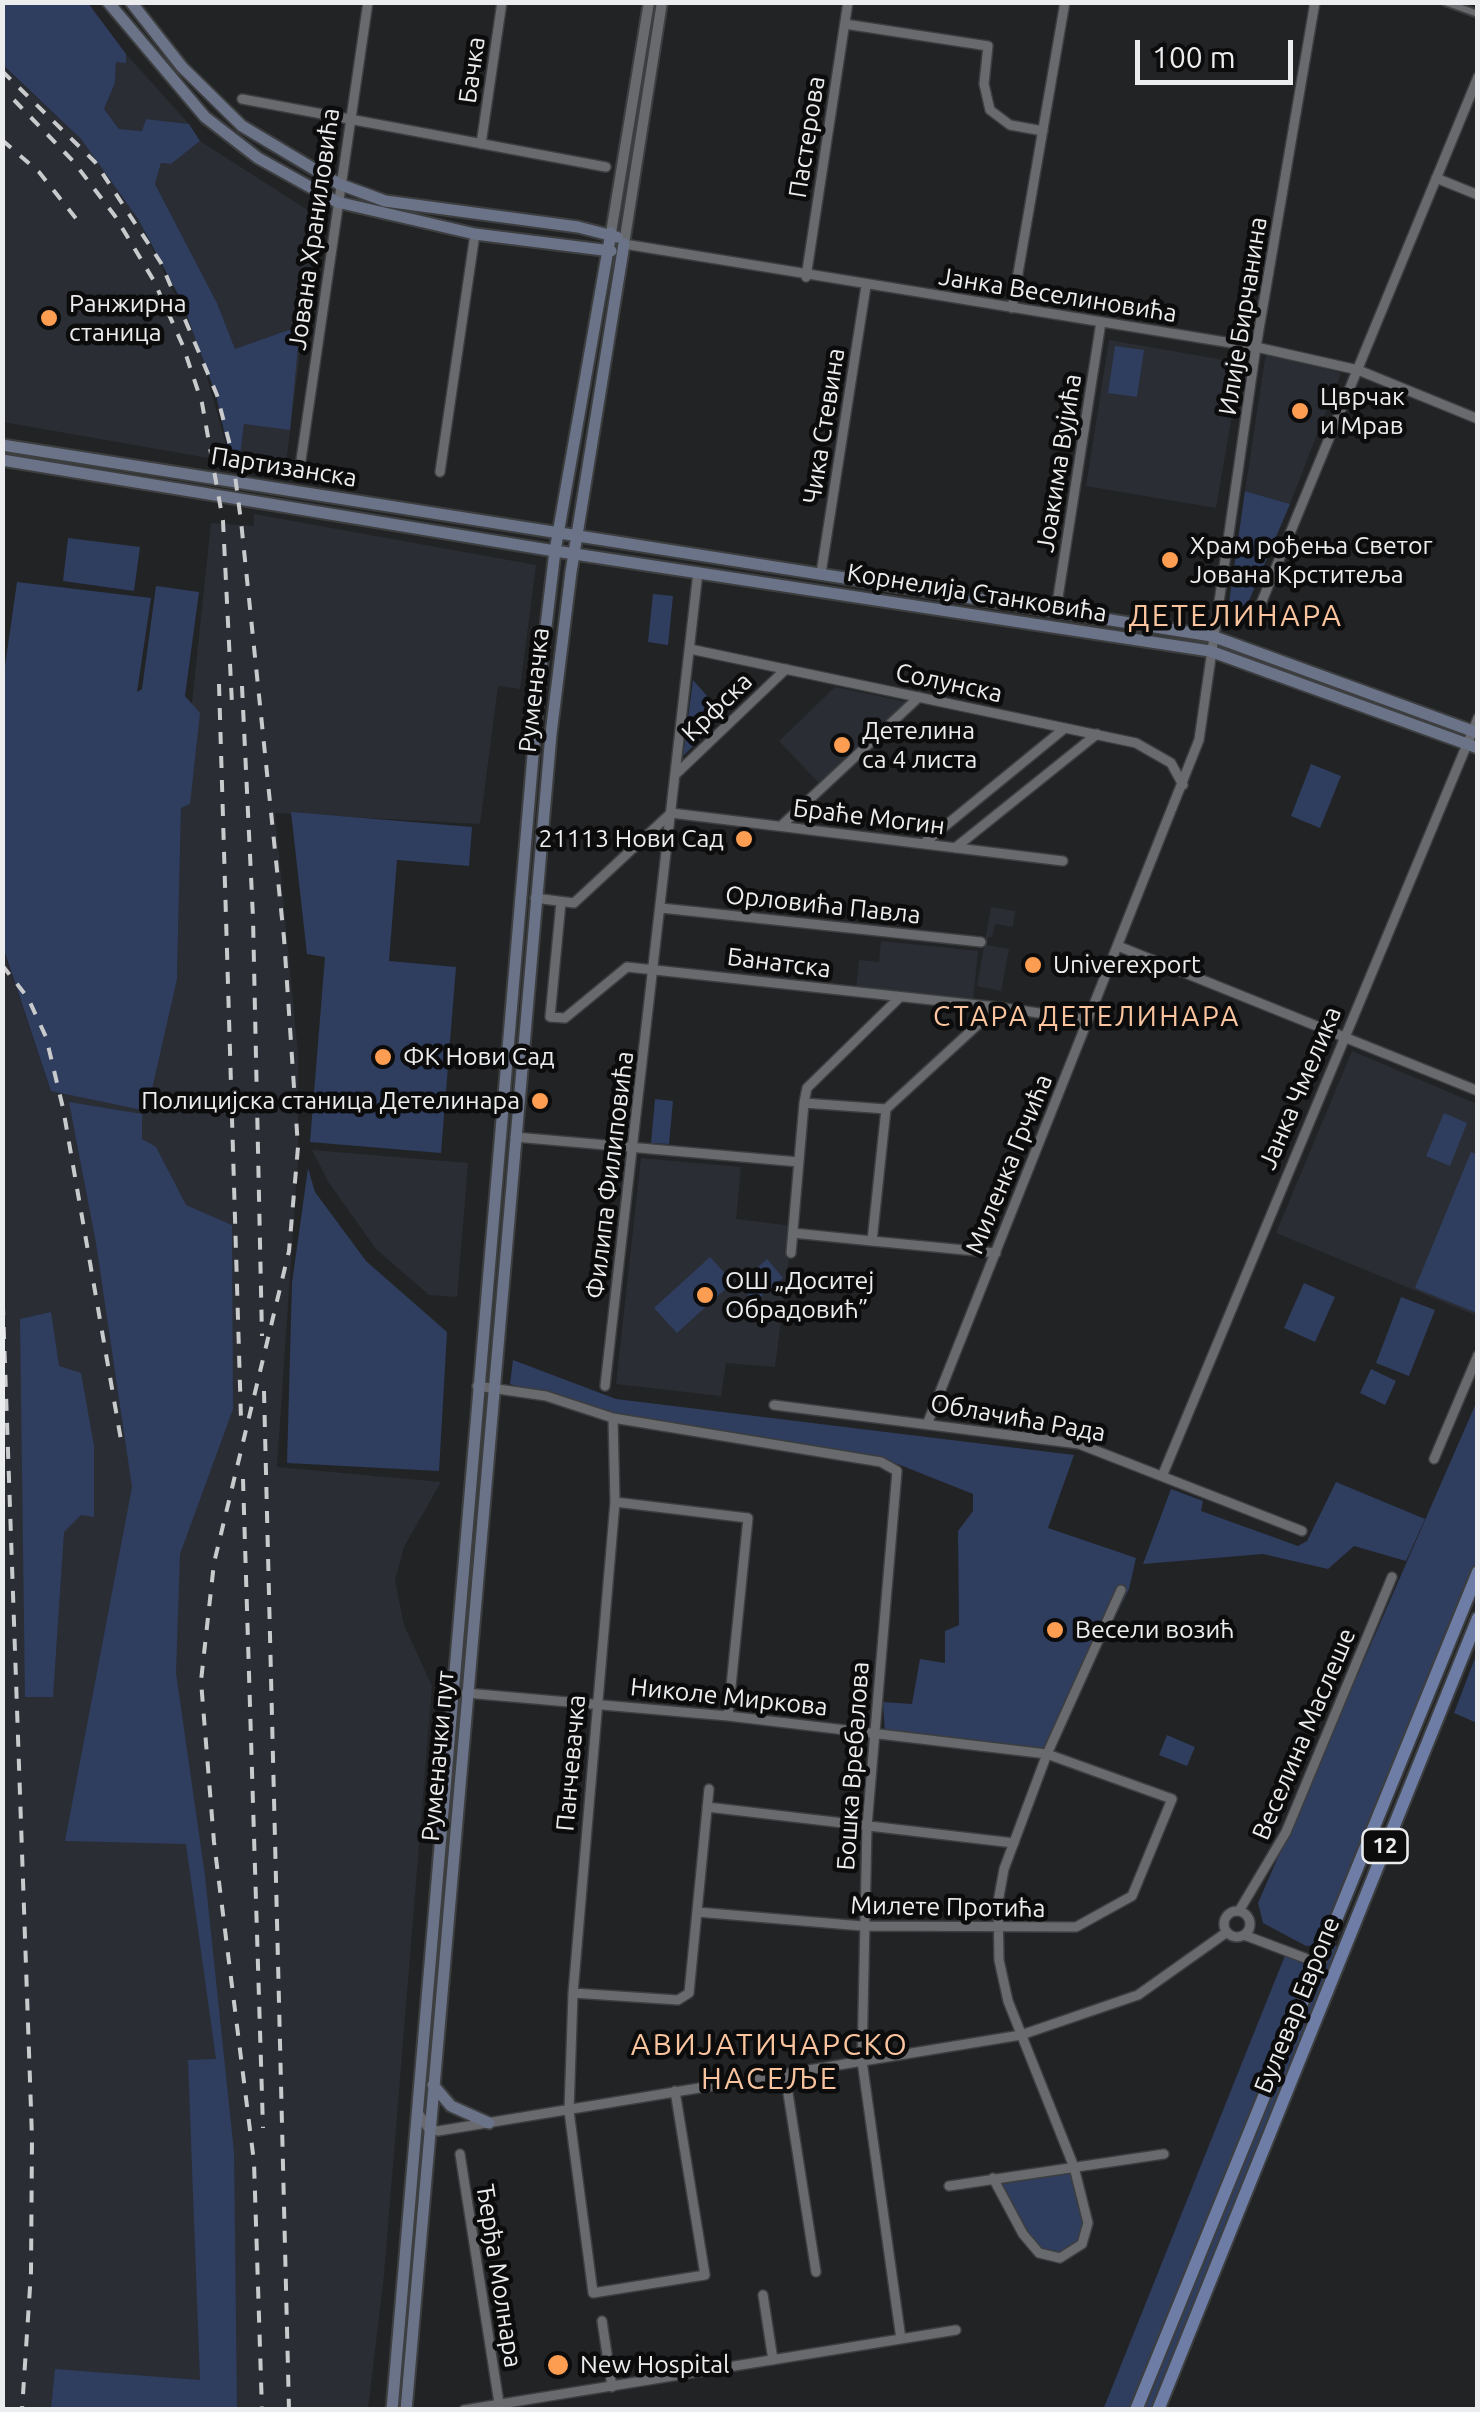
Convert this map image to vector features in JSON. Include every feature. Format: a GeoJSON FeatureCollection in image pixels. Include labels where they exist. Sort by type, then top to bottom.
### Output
{"type":"FeatureCollection","features":[{"type":"Feature","properties":{"kind":"main road"},"geometry":{"type":"LineString","coordinates":[[108,2],[180,92],[216,127],[258,158],[337,202],[475,234],[608,251],[624,244],[611,233],[385,201],[339,184],[242,126],[182,67],[131,2]]}},
{"type":"Feature","properties":{"kind":"main road","name":"Руменачка"},"geometry":{"type":"LineString","coordinates":[[477,1386],[536,713],[558,532],[611,233]]}},
{"type":"Feature","properties":{"kind":"main road","name":"Руменачка"},"geometry":{"type":"LineString","coordinates":[[494,1387],[535,898],[574,554],[624,244]]}},
{"type":"Feature","properties":{"kind":"main road","name":"Партизанска"},"geometry":{"type":"LineString","coordinates":[[2,444],[577,534]]}},
{"type":"Feature","properties":{"kind":"main road","name":"Партизанска"},"geometry":{"type":"LineString","coordinates":[[2,460],[574,554]]}},
{"type":"Feature","properties":{"kind":"main road","name":"Корнелија Станковића"},"geometry":{"type":"LineString","coordinates":[[577,534],[1212,636],[1474,732]]}},
{"type":"Feature","properties":{"kind":"main road","name":"Корнелија Станковића"},"geometry":{"type":"LineString","coordinates":[[574,554],[1210,651],[1472,746]]}},
{"type":"Feature","properties":{"kind":"main road","name":"Руменачки пут"},"geometry":{"type":"LineString","coordinates":[[392,2410],[477,1386]]}},
{"type":"Feature","properties":{"kind":"main road","name":"Руменачки пут"},"geometry":{"type":"LineString","coordinates":[[406,2410],[494,1387]]}},
{"type":"Feature","properties":{"kind":"main road","name":"Булевар Европе"},"geometry":{"type":"LineString","coordinates":[[1136,2410],[1478,1572]]}},
{"type":"Feature","properties":{"kind":"main road","name":"Булевар Европе"},"geometry":{"type":"LineString","coordinates":[[1158,2410],[1478,1618]]}},
{"type":"Feature","properties":{"kind":"main road"},"geometry":{"type":"LineString","coordinates":[[433,2085],[451,2106],[490,2123]]}},
{"type":"Feature","properties":{"kind":"street","name":"Јована Храниловића"},"geometry":{"type":"LineString","coordinates":[[301,460],[368,2]]}},
{"type":"Feature","properties":{"kind":"street","name":"Бачка"},"geometry":{"type":"LineString","coordinates":[[481,144],[502,2]]}},
{"type":"Feature","properties":{"kind":"street","name":"Руменачка"},"geometry":{"type":"LineString","coordinates":[[611,233],[648,2]]}},
{"type":"Feature","properties":{"kind":"street","name":"Руменачка"},"geometry":{"type":"LineString","coordinates":[[624,244],[662,2]]}},
{"type":"Feature","properties":{"kind":"street","name":"Пастерова"},"geometry":{"type":"LineString","coordinates":[[806,277],[848,2]]}},
{"type":"Feature","properties":{"kind":"street"},"geometry":{"type":"LineString","coordinates":[[1012,308],[1065,2]]}},
{"type":"Feature","properties":{"kind":"street","name":"Илије Бирчанина"},"geometry":{"type":"LineString","coordinates":[[1212,636],[1256,347],[1316,2]]}},
{"type":"Feature","properties":{"kind":"street"},"geometry":{"type":"LineString","coordinates":[[1445,2],[1478,14]]}},
{"type":"Feature","properties":{"kind":"street"},"geometry":{"type":"LineString","coordinates":[[845,24],[988,46],[984,84],[990,110],[1010,125],[1044,131]]}},
{"type":"Feature","properties":{"kind":"street"},"geometry":{"type":"LineString","coordinates":[[1250,626],[1478,77]]}},
{"type":"Feature","properties":{"kind":"street"},"geometry":{"type":"LineString","coordinates":[[242,100],[606,166]]}},
{"type":"Feature","properties":{"kind":"street"},"geometry":{"type":"LineString","coordinates":[[1436,178],[1478,195]]}},
{"type":"Feature","properties":{"kind":"street"},"geometry":{"type":"LineString","coordinates":[[440,472],[475,234]]}},
{"type":"Feature","properties":{"kind":"street","name":"Јанка Веселиновића"},"geometry":{"type":"LineString","coordinates":[[624,244],[781,268],[806,277],[1256,347],[1358,370],[1478,419]]}},
{"type":"Feature","properties":{"kind":"street","name":"Чика Стевина"},"geometry":{"type":"LineString","coordinates":[[822,573],[866,286]]}},
{"type":"Feature","properties":{"kind":"street","name":"Јоакима Вујића"},"geometry":{"type":"LineString","coordinates":[[1056,610],[1101,322]]}},
{"type":"Feature","properties":{"kind":"street","name":"Филипа Филиповића"},"geometry":{"type":"LineString","coordinates":[[606,1386],[698,572]]}},
{"type":"Feature","properties":{"kind":"street","name":"Миленка Грчића"},"geometry":{"type":"LineString","coordinates":[[928,1422],[1183,785],[1199,740],[1212,636]]}},
{"type":"Feature","properties":{"kind":"street","name":"Солунска"},"geometry":{"type":"LineString","coordinates":[[690,648],[1136,742],[1170,764],[1183,785]]}},
{"type":"Feature","properties":{"kind":"street","name":"Крфска"},"geometry":{"type":"LineString","coordinates":[[675,774],[786,669]]}},
{"type":"Feature","properties":{"kind":"street"},"geometry":{"type":"LineString","coordinates":[[781,826],[920,697]]}},
{"type":"Feature","properties":{"kind":"street","name":"Јанка Чмелика"},"geometry":{"type":"LineString","coordinates":[[1163,1474],[1344,1036],[1472,746],[1478,718]]}},
{"type":"Feature","properties":{"kind":"street"},"geometry":{"type":"LineString","coordinates":[[923,844],[1065,728]]}},
{"type":"Feature","properties":{"kind":"street"},"geometry":{"type":"LineString","coordinates":[[955,848],[1096,734]]}},
{"type":"Feature","properties":{"kind":"street"},"geometry":{"type":"LineString","coordinates":[[535,898],[574,903],[671,813]]}},
{"type":"Feature","properties":{"kind":"street","name":"Браће Могин"},"geometry":{"type":"LineString","coordinates":[[671,813],[1063,861]]}},
{"type":"Feature","properties":{"kind":"street"},"geometry":{"type":"LineString","coordinates":[[561,902],[550,1017],[565,1018],[626,967],[654,969]]}},
{"type":"Feature","properties":{"kind":"street","name":"Орловића Павла"},"geometry":{"type":"LineString","coordinates":[[660,908],[981,942]]}},
{"type":"Feature","properties":{"kind":"street"},"geometry":{"type":"LineString","coordinates":[[1118,946],[1478,1092]]}},
{"type":"Feature","properties":{"kind":"street","name":"Банатска"},"geometry":{"type":"LineString","coordinates":[[654,969],[1088,1020]]}},
{"type":"Feature","properties":{"kind":"street"},"geometry":{"type":"LineString","coordinates":[[792,1253],[807,1088],[899,998]]}},
{"type":"Feature","properties":{"kind":"street"},"geometry":{"type":"LineString","coordinates":[[872,1241],[886,1109],[997,1008]]}},
{"type":"Feature","properties":{"kind":"street"},"geometry":{"type":"LineString","coordinates":[[804,1103],[886,1109]]}},
{"type":"Feature","properties":{"kind":"street"},"geometry":{"type":"LineString","coordinates":[[515,1136],[799,1162]]}},
{"type":"Feature","properties":{"kind":"street"},"geometry":{"type":"LineString","coordinates":[[794,1234],[996,1252]]}},
{"type":"Feature","properties":{"kind":"street"},"geometry":{"type":"LineString","coordinates":[[1434,1459],[1478,1355]]}},
{"type":"Feature","properties":{"kind":"street"},"geometry":{"type":"LineString","coordinates":[[477,1386],[546,1396],[613,1418]]}},
{"type":"Feature","properties":{"kind":"street","name":"Облачића Рада"},"geometry":{"type":"LineString","coordinates":[[774,1405],[1078,1444],[1163,1474],[1302,1532]]}},
{"type":"Feature","properties":{"kind":"street","name":"Бошка Вребалова"},"geometry":{"type":"LineString","coordinates":[[613,1418],[881,1462],[893,1466],[898,1475],[867,1826],[862,2061],[901,2339]]}},
{"type":"Feature","properties":{"kind":"street","name":"Панчевачка"},"geometry":{"type":"LineString","coordinates":[[613,1418],[615,1502],[572,1993],[569,2111],[593,2293],[705,2275],[675,2091]]}},
{"type":"Feature","properties":{"kind":"street"},"geometry":{"type":"LineString","coordinates":[[615,1502],[748,1518],[728,1716]]}},
{"type":"Feature","properties":{"kind":"street","name":"Веселина Маслеше"},"geometry":{"type":"LineString","coordinates":[[1227,1932],[1226,1918],[1244,1910],[1298,1805],[1392,1576]]}},
{"type":"Feature","properties":{"kind":"street"},"geometry":{"type":"LineString","coordinates":[[994,2178],[1031,2246],[1044,2256],[1060,2258],[1079,2248],[1088,2228],[1074,2167],[1008,2001],[997,1928],[1001,1881],[1014,1843],[1047,1754],[1121,1590]]}},
{"type":"Feature","properties":{"kind":"street","name":"Николе Миркова"},"geometry":{"type":"LineString","coordinates":[[466,1693],[728,1716],[1047,1754]]}},
{"type":"Feature","properties":{"kind":"street","name":"Милете Протића"},"geometry":{"type":"LineString","coordinates":[[696,1912],[862,1926],[1076,1926],[1120,1906],[1144,1871],[1172,1799],[1047,1754]]}},
{"type":"Feature","properties":{"kind":"street"},"geometry":{"type":"LineString","coordinates":[[572,1993],[686,1997],[709,1789]]}},
{"type":"Feature","properties":{"kind":"street"},"geometry":{"type":"LineString","coordinates":[[707,1807],[1014,1843]]}},
{"type":"Feature","properties":{"kind":"street"},"geometry":{"type":"LineString","coordinates":[[1244,1910],[1249,1934]]}},
{"type":"Feature","properties":{"kind":"street"},"geometry":{"type":"LineString","coordinates":[[416,2104],[428,2128],[490,2123],[1021,2035],[1088,2016],[1138,1994],[1227,1932],[1249,1934],[1305,1958]]}},
{"type":"Feature","properties":{"kind":"street","name":"Булевар Европе"},"geometry":{"type":"LineString","coordinates":[[1316,1975],[1305,1958],[1326,1948]]}},
{"type":"Feature","properties":{"kind":"street"},"geometry":{"type":"LineString","coordinates":[[785,2074],[816,2272]]}},
{"type":"Feature","properties":{"kind":"street","name":"Ђерђа Молнара"},"geometry":{"type":"LineString","coordinates":[[460,2154],[499,2403]]}},
{"type":"Feature","properties":{"kind":"street"},"geometry":{"type":"LineString","coordinates":[[949,2186],[1164,2154]]}},
{"type":"Feature","properties":{"kind":"street"},"geometry":{"type":"LineString","coordinates":[[763,2294],[773,2360]]}},
{"type":"Feature","properties":{"kind":"street"},"geometry":{"type":"LineString","coordinates":[[602,2321],[612,2386]]}},
{"type":"Feature","properties":{"kind":"street"},"geometry":{"type":"LineString","coordinates":[[464,2410],[956,2330]]}},
{"type":"Feature","properties":{"kind":"shaded area"},"geometry":{"type":"Polygon","coordinates":[[[2,3],[88,3],[126,54],[126,63],[116,62],[115,83],[104,109],[119,129],[142,131],[146,119],[189,124],[200,141],[171,164],[161,163],[155,184],[217,303],[235,349],[300,326],[290,430],[244,424],[239,464],[231,462],[216,395],[182,302],[138,219],[81,139],[3,65],[2,3]]]}},
{"type":"Feature","properties":{"kind":"shaded area"},"geometry":{"type":"Polygon","coordinates":[[[126,54],[189,124],[146,119],[143,131],[119,129],[104,109],[115,83],[116,61],[126,62],[126,54]]]}},
{"type":"Feature","properties":{"kind":"shaded area"},"geometry":{"type":"Polygon","coordinates":[[[2,65],[81,139],[138,219],[196,338],[231,462],[3,422],[2,65]]]}},
{"type":"Feature","properties":{"kind":"shaded area"},"geometry":{"type":"Polygon","coordinates":[[[200,141],[317,216],[285,471],[239,464],[244,424],[235,349],[217,303],[155,184],[161,163],[171,164],[200,141]]]}},
{"type":"Feature","properties":{"kind":"shaded area"},"geometry":{"type":"Polygon","coordinates":[[[1109,340],[1241,363],[1216,508],[1086,486],[1109,340]]]}},
{"type":"Feature","properties":{"kind":"shaded area"},"geometry":{"type":"Polygon","coordinates":[[[1115,346],[1144,350],[1137,397],[1108,393],[1115,346]]]}},
{"type":"Feature","properties":{"kind":"shaded area"},"geometry":{"type":"Polygon","coordinates":[[[1266,353],[1341,373],[1290,504],[1245,491],[1266,353]]]}},
{"type":"Feature","properties":{"kind":"shaded area"},"geometry":{"type":"Polygon","coordinates":[[[1245,491],[1290,504],[1243,615],[1228,610],[1245,491]]]}},
{"type":"Feature","properties":{"kind":"shaded area"},"geometry":{"type":"Polygon","coordinates":[[[254,514],[536,565],[520,689],[498,686],[480,824],[275,813],[298,1054],[298,1157],[277,1467],[441,1482],[404,1547],[395,1580],[404,1625],[432,1686],[384,2275],[368,2409],[3,2409],[2,947],[51,1091],[177,979],[181,807],[211,523],[254,526],[254,514]]]}},
{"type":"Feature","properties":{"kind":"shaded area"},"geometry":{"type":"Polygon","coordinates":[[[68,538],[140,547],[134,591],[63,581],[68,538]]]}},
{"type":"Feature","properties":{"kind":"shaded area"},"geometry":{"type":"Polygon","coordinates":[[[17,582],[151,598],[137,692],[142,689],[156,586],[199,592],[185,696],[200,713],[190,804],[181,808],[177,979],[147,1111],[51,1091],[3,947],[2,687],[17,582]]]}},
{"type":"Feature","properties":{"kind":"shaded area"},"geometry":{"type":"Polygon","coordinates":[[[653,594],[673,596],[668,645],[648,642],[653,594]]]}},
{"type":"Feature","properties":{"kind":"shaded area"},"geometry":{"type":"Polygon","coordinates":[[[693,680],[724,715],[683,756],[693,680]]]}},
{"type":"Feature","properties":{"kind":"shaded area"},"geometry":{"type":"Polygon","coordinates":[[[835,687],[907,702],[820,784],[779,741],[835,687]]]}},
{"type":"Feature","properties":{"kind":"shaded area"},"geometry":{"type":"Polygon","coordinates":[[[1311,764],[1341,776],[1320,828],[1291,816],[1311,764]]]}},
{"type":"Feature","properties":{"kind":"shaded area"},"geometry":{"type":"Polygon","coordinates":[[[291,812],[472,827],[469,866],[397,860],[389,961],[456,967],[441,1153],[310,1142],[325,957],[307,954],[291,812]]]}},
{"type":"Feature","properties":{"kind":"shaded area"},"geometry":{"type":"Polygon","coordinates":[[[991,907],[1015,911],[1013,927],[995,924],[992,937],[988,937],[987,945],[1009,949],[1001,991],[977,986],[991,907]]]}},
{"type":"Feature","properties":{"kind":"shaded area"},"geometry":{"type":"Polygon","coordinates":[[[881,941],[978,951],[973,1002],[856,990],[859,960],[879,962],[881,941]]]}},
{"type":"Feature","properties":{"kind":"shaded area"},"geometry":{"type":"Polygon","coordinates":[[[1352,1051],[1477,1104],[1477,1316],[1276,1233],[1352,1051]]]}},
{"type":"Feature","properties":{"kind":"shaded area"},"geometry":{"type":"Polygon","coordinates":[[[655,1099],[673,1101],[669,1144],[651,1143],[655,1099]]]}},
{"type":"Feature","properties":{"kind":"shaded area"},"geometry":{"type":"Polygon","coordinates":[[[69,1102],[142,1114],[142,1139],[156,1147],[186,1205],[232,1225],[233,1409],[180,1554],[176,1673],[205,1876],[234,2152],[237,2409],[51,2409],[55,2369],[200,2380],[188,2060],[216,2059],[186,1844],[65,1841],[132,1487],[96,1243],[69,1102]]]}},
{"type":"Feature","properties":{"kind":"shaded area"},"geometry":{"type":"Polygon","coordinates":[[[1444,1113],[1467,1123],[1450,1166],[1426,1156],[1444,1113]]]}},
{"type":"Feature","properties":{"kind":"shaded area"},"geometry":{"type":"Polygon","coordinates":[[[312,1150],[468,1163],[457,1297],[429,1295],[376,1249],[329,1183],[312,1150]]]}},
{"type":"Feature","properties":{"kind":"shaded area"},"geometry":{"type":"Polygon","coordinates":[[[1471,1152],[1478,1155],[1477,1313],[1415,1288],[1471,1152]]]}},
{"type":"Feature","properties":{"kind":"shaded area","name":"ОШ „Доситеј Обрадовић”"},"geometry":{"type":"Polygon","coordinates":[[[641,1158],[741,1167],[736,1219],[793,1226],[775,1367],[726,1363],[721,1396],[616,1384],[641,1158]]]}},
{"type":"Feature","properties":{"kind":"shaded area"},"geometry":{"type":"Polygon","coordinates":[[[308,1168],[315,1192],[366,1261],[447,1332],[439,1471],[287,1463],[292,1283],[308,1168]]]}},
{"type":"Feature","properties":{"kind":"shaded area"},"geometry":{"type":"Polygon","coordinates":[[[710,1257],[733,1282],[677,1333],[654,1308],[710,1257]]]}},
{"type":"Feature","properties":{"kind":"shaded area"},"geometry":{"type":"Polygon","coordinates":[[[767,1259],[783,1278],[754,1302],[739,1284],[767,1259]]]}},
{"type":"Feature","properties":{"kind":"shaded area"},"geometry":{"type":"Polygon","coordinates":[[[1304,1283],[1335,1297],[1315,1342],[1284,1328],[1304,1283]]]}},
{"type":"Feature","properties":{"kind":"shaded area"},"geometry":{"type":"Polygon","coordinates":[[[1401,1297],[1435,1310],[1409,1376],[1376,1363],[1401,1297]]]}},
{"type":"Feature","properties":{"kind":"shaded area"},"geometry":{"type":"Polygon","coordinates":[[[51,1312],[59,1366],[81,1373],[94,1446],[94,1517],[81,1515],[64,1532],[53,1697],[25,1697],[20,1319],[51,1312]]]}},
{"type":"Feature","properties":{"kind":"shaded area"},"geometry":{"type":"Polygon","coordinates":[[[513,1360],[616,1399],[1074,1455],[1048,1528],[1136,1558],[1129,1589],[1047,1754],[885,1734],[883,1702],[912,1704],[920,1659],[945,1663],[945,1631],[959,1625],[958,1531],[973,1511],[973,1494],[895,1463],[613,1418],[510,1384],[513,1360]]]}},
{"type":"Feature","properties":{"kind":"shaded area"},"geometry":{"type":"Polygon","coordinates":[[[1371,1369],[1396,1381],[1385,1405],[1360,1393],[1371,1369]]]}},
{"type":"Feature","properties":{"kind":"shaded area"},"geometry":{"type":"Polygon","coordinates":[[[1477,1401],[1477,1563],[1320,1945],[1306,1946],[1263,1923],[1258,1903],[1477,1401]]]}},
{"type":"Feature","properties":{"kind":"shaded area"},"geometry":{"type":"Polygon","coordinates":[[[1336,1482],[1425,1519],[1406,1561],[1354,1546],[1328,1569],[1263,1554],[1143,1564],[1171,1489],[1203,1501],[1201,1511],[1298,1546],[1307,1541],[1336,1482]]]}},
{"type":"Feature","properties":{"kind":"shaded area"},"geometry":{"type":"Polygon","coordinates":[[[1477,1653],[1478,1723],[1454,1713],[1477,1653]]]}},
{"type":"Feature","properties":{"kind":"shaded area"},"geometry":{"type":"Polygon","coordinates":[[[1167,1735],[1195,1747],[1187,1766],[1159,1755],[1167,1735]]]}},
{"type":"Feature","properties":{"kind":"shaded area"},"geometry":{"type":"Polygon","coordinates":[[[1332,1944],[1339,1947],[1232,2212],[1151,2409],[1143,2410],[1332,1944]]]}},
{"type":"Feature","properties":{"kind":"shaded area"},"geometry":{"type":"Polygon","coordinates":[[[1286,1953],[1303,1960],[1306,1978],[1131,2409],[1103,2410],[1286,1953]]]}},
{"type":"Feature","properties":{"kind":"shaded area"},"geometry":{"type":"Polygon","coordinates":[[[1074,2167],[1087,2234],[1070,2254],[1039,2253],[994,2178],[1074,2167]]]}},
{"type":"Feature","properties":{"kind":"railway"},"geometry":{"type":"LineString","coordinates":[[2,71],[95,162],[161,263],[217,395],[232,453],[241,521],[284,938],[298,1147],[289,1251],[214,1563],[201,1681],[214,1842],[254,2162],[262,2410]]}},
{"type":"Feature","properties":{"kind":"railway"},"geometry":{"type":"LineString","coordinates":[[14,100],[73,161],[115,216],[154,281],[183,346],[202,403],[223,521],[232,704]]}},
{"type":"Feature","properties":{"kind":"railway"},"geometry":{"type":"LineString","coordinates":[[2,140],[39,172],[82,226]]}},
{"type":"Feature","properties":{"kind":"railway"},"geometry":{"type":"LineString","coordinates":[[219,684],[241,1419]]}},
{"type":"Feature","properties":{"kind":"railway"},"geometry":{"type":"LineString","coordinates":[[242,686],[253,918],[262,1336]]}},
{"type":"Feature","properties":{"kind":"railway"},"geometry":{"type":"LineString","coordinates":[[2,965],[28,998],[46,1037],[63,1108],[121,1440]]}},
{"type":"Feature","properties":{"kind":"railway"},"geometry":{"type":"LineString","coordinates":[[2,1279],[32,2138],[31,2272],[22,2410]]}},
{"type":"Feature","properties":{"kind":"railway"},"geometry":{"type":"LineString","coordinates":[[264,1391],[289,2410]]}},
{"type":"Feature","properties":{"kind":"railway"},"geometry":{"type":"LineString","coordinates":[[243,1479],[263,2128]]}},
{"type":"Feature","properties":{"kind":"place","name":"Ранжирна станица"},"geometry":{"type":"Point","coordinates":[49,318]}},
{"type":"Feature","properties":{"kind":"place","name":"Цврчак и Мрав"},"geometry":{"type":"Point","coordinates":[1300,411]}},
{"type":"Feature","properties":{"kind":"place","name":"Храм рођења Светог Јована Крститеља"},"geometry":{"type":"Point","coordinates":[1170,560]}},
{"type":"Feature","properties":{"kind":"place","name":"Детелина са 4 листа"},"geometry":{"type":"Point","coordinates":[842,745]}},
{"type":"Feature","properties":{"kind":"place","name":"21113 Нови Сад"},"geometry":{"type":"Point","coordinates":[744,839]}},
{"type":"Feature","properties":{"kind":"place","name":"Univerexport"},"geometry":{"type":"Point","coordinates":[1033,965]}},
{"type":"Feature","properties":{"kind":"place","name":"ФК Нови Сад"},"geometry":{"type":"Point","coordinates":[383,1057]}},
{"type":"Feature","properties":{"kind":"place","name":"Полицијска станица Детелинара"},"geometry":{"type":"Point","coordinates":[540,1101]}},
{"type":"Feature","properties":{"kind":"place","name":"ОШ „Доситеј Обрадовић”"},"geometry":{"type":"Point","coordinates":[705,1295]}},
{"type":"Feature","properties":{"kind":"place","name":"Весели возић"},"geometry":{"type":"Point","coordinates":[1055,1630]}},
{"type":"Feature","properties":{"kind":"place","name":"New Hospital"},"geometry":{"type":"Point","coordinates":[558,2365]}},
{"type":"Feature","properties":{"kind":"district","name":"ДЕТЕЛИНАРА"},"geometry":{"type":"Point","coordinates":[1236,616]}},
{"type":"Feature","properties":{"kind":"district","name":"СТАРА ДЕТЕЛИНАРА"},"geometry":{"type":"Point","coordinates":[1087,1017]}},
{"type":"Feature","properties":{"kind":"district","name":"АВИЈАТИЧАРСКО НАСЕЉЕ"},"geometry":{"type":"Point","coordinates":[770,2062]}}]}
